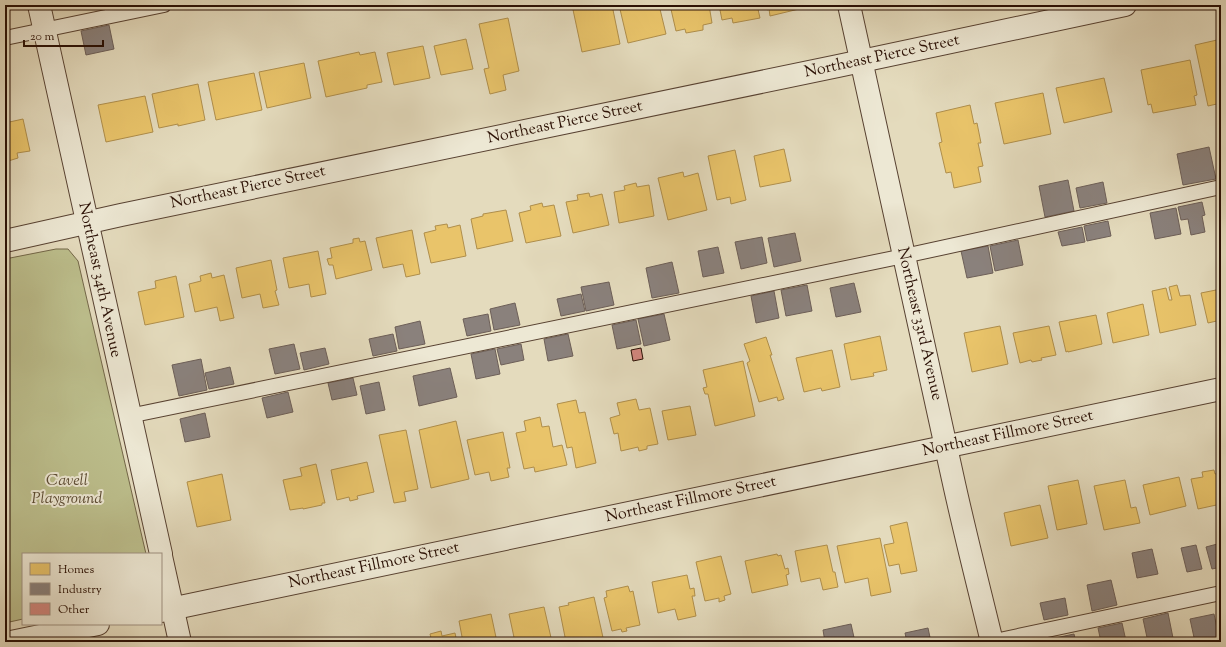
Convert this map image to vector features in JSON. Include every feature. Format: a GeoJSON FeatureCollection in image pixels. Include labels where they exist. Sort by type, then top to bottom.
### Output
{"type":"FeatureCollection","features":[{"type":"Feature","properties":{"kind":"street","name":"Northeast 34th Avenue"},"geometry":{"type":"LineString","coordinates":[[39,5],[86,223],[161,553]]}},
{"type":"Feature","properties":{"kind":"street","name":"Northeast 33rd Avenue"},"geometry":{"type":"LineString","coordinates":[[849,5],[953,480],[992,642]]}},
{"type":"Feature","properties":{"kind":"street","name":"Northeast Pierce Street"},"geometry":{"type":"LineString","coordinates":[[5,241],[145,210],[1125,5]]}},
{"type":"Feature","properties":{"kind":"street","name":"Northeast Fillmore Street"},"geometry":{"type":"LineString","coordinates":[[166,610],[1221,389]]}},
{"type":"Feature","properties":{"kind":"street","name":"Northeast 34th Avenue"},"geometry":{"type":"LineString","coordinates":[[162,566],[166,610],[180,642]]}},
{"type":"Feature","properties":{"kind":"street"},"geometry":{"type":"LineString","coordinates":[[11,642],[93,625]]}},
{"type":"Feature","properties":{"kind":"lane"},"geometry":{"type":"LineString","coordinates":[[5,38],[164,5]]}},
{"type":"Feature","properties":{"kind":"lane"},"geometry":{"type":"LineString","coordinates":[[129,416],[904,256],[1221,187]]}},
{"type":"Feature","properties":{"kind":"lane"},"geometry":{"type":"LineString","coordinates":[[992,642],[1221,593]]}},
{"type":"Feature","properties":{"kind":"green space","name":"Cavell Playground"},"geometry":{"type":"Polygon","coordinates":[[[56,249],[68,249],[78,261],[146,553],[22,553],[22,619],[5,623],[5,259],[56,249]]]}},
{"type":"Feature","properties":{"kind":"building: Homes"},"geometry":{"type":"Polygon","coordinates":[[[572,5],[612,5],[620,44],[582,52],[572,5]]]}},
{"type":"Feature","properties":{"kind":"building: Homes"},"geometry":{"type":"Polygon","coordinates":[[[619,5],[659,5],[666,34],[628,43],[619,5]]]}},
{"type":"Feature","properties":{"kind":"building: Homes"},"geometry":{"type":"Polygon","coordinates":[[[670,5],[709,5],[712,23],[703,25],[703,30],[686,33],[685,29],[676,31],[670,5]]]}},
{"type":"Feature","properties":{"kind":"building: Homes"},"geometry":{"type":"Polygon","coordinates":[[[719,5],[757,5],[760,18],[733,23],[732,18],[722,20],[719,5]]]}},
{"type":"Feature","properties":{"kind":"building: Homes"},"geometry":{"type":"Polygon","coordinates":[[[766,5],[798,5],[799,9],[770,16],[769,9],[767,10],[766,5]]]}},
{"type":"Feature","properties":{"kind":"building: Homes"},"geometry":{"type":"Polygon","coordinates":[[[508,18],[519,71],[503,75],[506,90],[490,94],[484,69],[489,68],[479,24],[508,18]]]}},
{"type":"Feature","properties":{"kind":"building: Homes"},"geometry":{"type":"Polygon","coordinates":[[[466,39],[473,69],[441,75],[434,46],[466,39]]]}},
{"type":"Feature","properties":{"kind":"building: Homes"},"geometry":{"type":"Polygon","coordinates":[[[1217,40],[1221,49],[1221,103],[1208,106],[1195,45],[1217,40]]]}},
{"type":"Feature","properties":{"kind":"building: Homes"},"geometry":{"type":"Polygon","coordinates":[[[423,46],[430,78],[394,85],[387,53],[423,46]]]}},
{"type":"Feature","properties":{"kind":"building: Homes"},"geometry":{"type":"Polygon","coordinates":[[[359,52],[360,55],[375,52],[382,82],[367,85],[367,88],[326,97],[318,61],[359,52]]]}},
{"type":"Feature","properties":{"kind":"building: Homes"},"geometry":{"type":"Polygon","coordinates":[[[1190,60],[1197,95],[1194,96],[1196,105],[1153,113],[1151,104],[1148,105],[1141,70],[1190,60]]]}},
{"type":"Feature","properties":{"kind":"building: Homes"},"geometry":{"type":"Polygon","coordinates":[[[304,63],[311,98],[267,108],[259,72],[304,63]]]}},
{"type":"Feature","properties":{"kind":"building: Homes"},"geometry":{"type":"Polygon","coordinates":[[[254,73],[262,110],[216,120],[208,82],[254,73]]]}},
{"type":"Feature","properties":{"kind":"building: Homes"},"geometry":{"type":"Polygon","coordinates":[[[1104,78],[1112,112],[1064,123],[1056,88],[1104,78]]]}},
{"type":"Feature","properties":{"kind":"building: Homes"},"geometry":{"type":"Polygon","coordinates":[[[198,84],[205,120],[178,126],[178,124],[159,128],[152,94],[198,84]]]}},
{"type":"Feature","properties":{"kind":"building: Homes"},"geometry":{"type":"Polygon","coordinates":[[[1043,93],[1051,134],[1004,144],[995,103],[1043,93]]]}},
{"type":"Feature","properties":{"kind":"building: Homes"},"geometry":{"type":"Polygon","coordinates":[[[145,96],[153,132],[106,142],[98,105],[145,96]]]}},
{"type":"Feature","properties":{"kind":"building: Homes"},"geometry":{"type":"Polygon","coordinates":[[[970,105],[974,124],[977,123],[981,143],[978,143],[983,166],[978,167],[981,182],[954,188],[951,172],[946,173],[939,143],[942,142],[936,113],[970,105]]]}},
{"type":"Feature","properties":{"kind":"building: Homes"},"geometry":{"type":"Polygon","coordinates":[[[23,119],[30,151],[17,153],[18,158],[5,162],[5,123],[23,119]]]}},
{"type":"Feature","properties":{"kind":"building: Homes"},"geometry":{"type":"Polygon","coordinates":[[[784,149],[791,181],[760,187],[754,156],[784,149]]]}},
{"type":"Feature","properties":{"kind":"building: Homes"},"geometry":{"type":"Polygon","coordinates":[[[735,150],[746,200],[731,204],[730,197],[717,200],[708,156],[735,150]]]}},
{"type":"Feature","properties":{"kind":"building: Homes"},"geometry":{"type":"Polygon","coordinates":[[[683,172],[684,177],[698,173],[707,210],[668,220],[658,178],[683,172]]]}},
{"type":"Feature","properties":{"kind":"building: Homes"},"geometry":{"type":"Polygon","coordinates":[[[636,183],[637,187],[649,185],[654,216],[619,223],[614,192],[625,190],[624,186],[636,183]]]}},
{"type":"Feature","properties":{"kind":"building: Homes"},"geometry":{"type":"Polygon","coordinates":[[[589,193],[590,197],[602,194],[609,225],[573,233],[566,202],[578,200],[577,195],[589,193]]]}},
{"type":"Feature","properties":{"kind":"building: Homes"},"geometry":{"type":"Polygon","coordinates":[[[542,203],[543,207],[554,205],[561,236],[526,243],[519,213],[531,210],[530,206],[542,203]]]}},
{"type":"Feature","properties":{"kind":"building: Homes"},"geometry":{"type":"Polygon","coordinates":[[[506,210],[513,241],[477,249],[471,219],[483,216],[483,214],[506,210]]]}},
{"type":"Feature","properties":{"kind":"building: Homes"},"geometry":{"type":"Polygon","coordinates":[[[447,224],[448,228],[460,225],[466,256],[431,263],[424,233],[436,230],[435,226],[447,224]]]}},
{"type":"Feature","properties":{"kind":"building: Homes"},"geometry":{"type":"Polygon","coordinates":[[[412,230],[420,274],[406,277],[403,264],[383,268],[376,238],[412,230]]]}},
{"type":"Feature","properties":{"kind":"building: Homes"},"geometry":{"type":"Polygon","coordinates":[[[359,238],[360,242],[365,241],[372,270],[336,279],[333,265],[329,265],[327,259],[332,258],[330,248],[353,243],[353,239],[359,238]]]}},
{"type":"Feature","properties":{"kind":"building: Homes"},"geometry":{"type":"Polygon","coordinates":[[[318,251],[326,294],[311,297],[309,284],[289,288],[283,258],[318,251]]]}},
{"type":"Feature","properties":{"kind":"building: Homes"},"geometry":{"type":"Polygon","coordinates":[[[271,260],[277,290],[275,291],[279,305],[263,308],[260,294],[242,298],[236,268],[271,260]]]}},
{"type":"Feature","properties":{"kind":"building: Homes"},"geometry":{"type":"Polygon","coordinates":[[[211,273],[212,278],[224,275],[234,318],[220,321],[217,307],[195,312],[189,284],[201,281],[200,276],[211,273]]]}},
{"type":"Feature","properties":{"kind":"building: Homes"},"geometry":{"type":"Polygon","coordinates":[[[176,276],[184,317],[145,325],[138,292],[156,288],[155,281],[176,276]]]}},
{"type":"Feature","properties":{"kind":"building: Homes"},"geometry":{"type":"Polygon","coordinates":[[[1177,285],[1180,296],[1190,295],[1196,325],[1160,333],[1152,291],[1166,288],[1169,300],[1172,300],[1169,287],[1177,285]]]}},
{"type":"Feature","properties":{"kind":"building: Homes"},"geometry":{"type":"Polygon","coordinates":[[[1221,289],[1221,320],[1208,323],[1201,293],[1221,289]]]}},
{"type":"Feature","properties":{"kind":"building: Homes"},"geometry":{"type":"Polygon","coordinates":[[[1143,304],[1149,335],[1113,343],[1107,313],[1143,304]]]}},
{"type":"Feature","properties":{"kind":"building: Homes"},"geometry":{"type":"Polygon","coordinates":[[[1096,315],[1102,344],[1066,352],[1059,322],[1096,315]]]}},
{"type":"Feature","properties":{"kind":"building: Homes"},"geometry":{"type":"Polygon","coordinates":[[[1000,326],[1008,364],[972,372],[964,333],[1000,326]]]}},
{"type":"Feature","properties":{"kind":"building: Homes"},"geometry":{"type":"Polygon","coordinates":[[[1049,326],[1056,355],[1041,358],[1042,360],[1032,362],[1031,360],[1020,363],[1013,333],[1049,326]]]}},
{"type":"Feature","properties":{"kind":"building: Homes"},"geometry":{"type":"Polygon","coordinates":[[[880,336],[887,370],[873,373],[874,376],[851,380],[844,344],[880,336]]]}},
{"type":"Feature","properties":{"kind":"building: Homes"},"geometry":{"type":"Polygon","coordinates":[[[766,337],[784,399],[778,401],[777,397],[759,402],[747,363],[750,361],[744,344],[766,337]]]}},
{"type":"Feature","properties":{"kind":"building: Homes"},"geometry":{"type":"Polygon","coordinates":[[[832,350],[840,387],[822,391],[821,388],[804,392],[796,358],[832,350]]]}},
{"type":"Feature","properties":{"kind":"building: Homes"},"geometry":{"type":"Polygon","coordinates":[[[743,361],[755,416],[715,426],[708,394],[705,394],[703,388],[707,387],[703,370],[743,361]]]}},
{"type":"Feature","properties":{"kind":"building: Homes"},"geometry":{"type":"Polygon","coordinates":[[[636,399],[639,410],[650,408],[658,444],[647,446],[647,449],[639,451],[638,447],[621,451],[618,433],[614,434],[610,418],[620,415],[617,403],[636,399]]]}},
{"type":"Feature","properties":{"kind":"building: Homes"},"geometry":{"type":"Polygon","coordinates":[[[576,400],[579,413],[585,412],[596,463],[576,468],[572,447],[567,448],[557,404],[576,400]]]}},
{"type":"Feature","properties":{"kind":"building: Homes"},"geometry":{"type":"Polygon","coordinates":[[[690,406],[696,435],[668,440],[662,411],[690,406]]]}},
{"type":"Feature","properties":{"kind":"building: Homes"},"geometry":{"type":"Polygon","coordinates":[[[540,417],[542,427],[549,426],[553,447],[562,445],[567,465],[535,472],[534,467],[524,469],[516,433],[526,431],[524,421],[540,417]]]}},
{"type":"Feature","properties":{"kind":"building: Homes"},"geometry":{"type":"Polygon","coordinates":[[[456,421],[469,479],[431,488],[419,430],[456,421]]]}},
{"type":"Feature","properties":{"kind":"building: Homes"},"geometry":{"type":"Polygon","coordinates":[[[406,430],[418,489],[404,492],[406,501],[394,503],[379,435],[406,430]]]}},
{"type":"Feature","properties":{"kind":"building: Homes"},"geometry":{"type":"Polygon","coordinates":[[[503,432],[510,468],[507,468],[509,477],[491,481],[489,472],[475,475],[467,440],[503,432]]]}},
{"type":"Feature","properties":{"kind":"building: Homes"},"geometry":{"type":"Polygon","coordinates":[[[367,462],[374,492],[357,496],[358,499],[350,501],[349,497],[337,500],[331,470],[367,462]]]}},
{"type":"Feature","properties":{"kind":"building: Homes"},"geometry":{"type":"Polygon","coordinates":[[[316,464],[325,503],[303,509],[290,510],[283,480],[302,476],[300,468],[316,464]]]}},
{"type":"Feature","properties":{"kind":"building: Homes"},"geometry":{"type":"Polygon","coordinates":[[[1214,470],[1215,474],[1221,473],[1221,504],[1198,509],[1191,479],[1203,477],[1202,472],[1214,470]]]}},
{"type":"Feature","properties":{"kind":"building: Homes"},"geometry":{"type":"Polygon","coordinates":[[[222,474],[231,520],[197,527],[187,482],[222,474]]]}},
{"type":"Feature","properties":{"kind":"building: Homes"},"geometry":{"type":"Polygon","coordinates":[[[1179,477],[1186,506],[1150,515],[1143,485],[1179,477]]]}},
{"type":"Feature","properties":{"kind":"building: Homes"},"geometry":{"type":"Polygon","coordinates":[[[1078,480],[1087,524],[1057,530],[1048,486],[1078,480]]]}},
{"type":"Feature","properties":{"kind":"building: Homes"},"geometry":{"type":"Polygon","coordinates":[[[1125,480],[1131,508],[1136,507],[1140,523],[1104,530],[1094,486],[1125,480]]]}},
{"type":"Feature","properties":{"kind":"building: Homes"},"geometry":{"type":"Polygon","coordinates":[[[1040,505],[1048,538],[1011,546],[1004,513],[1040,505]]]}},
{"type":"Feature","properties":{"kind":"building: Homes"},"geometry":{"type":"Polygon","coordinates":[[[907,522],[917,571],[901,574],[899,564],[889,566],[884,545],[894,543],[890,526],[907,522]]]}},
{"type":"Feature","properties":{"kind":"building: Homes"},"geometry":{"type":"Polygon","coordinates":[[[880,538],[891,592],[871,596],[868,578],[845,583],[837,546],[880,538]]]}},
{"type":"Feature","properties":{"kind":"building: Homes"},"geometry":{"type":"Polygon","coordinates":[[[827,545],[838,587],[823,590],[820,578],[801,582],[795,551],[827,545]]]}},
{"type":"Feature","properties":{"kind":"building: Homes"},"geometry":{"type":"Polygon","coordinates":[[[777,554],[778,556],[781,555],[785,569],[788,568],[789,574],[786,575],[788,585],[752,593],[745,561],[777,554]]]}},
{"type":"Feature","properties":{"kind":"building: Homes"},"geometry":{"type":"Polygon","coordinates":[[[721,556],[731,594],[724,596],[725,600],[719,602],[719,598],[705,601],[696,562],[721,556]]]}},
{"type":"Feature","properties":{"kind":"building: Homes"},"geometry":{"type":"Polygon","coordinates":[[[687,575],[690,589],[694,588],[695,596],[692,596],[696,616],[678,620],[675,609],[658,613],[652,582],[687,575]]]}},
{"type":"Feature","properties":{"kind":"building: Homes"},"geometry":{"type":"Polygon","coordinates":[[[628,586],[630,592],[633,591],[640,625],[626,628],[627,631],[622,632],[621,629],[612,631],[604,598],[607,597],[606,591],[628,586]]]}},
{"type":"Feature","properties":{"kind":"building: Homes"},"geometry":{"type":"Polygon","coordinates":[[[594,597],[604,642],[566,642],[559,607],[569,605],[568,603],[594,597]]]}},
{"type":"Feature","properties":{"kind":"building: Homes"},"geometry":{"type":"Polygon","coordinates":[[[544,607],[552,642],[515,642],[509,614],[544,607]]]}},
{"type":"Feature","properties":{"kind":"building: Homes"},"geometry":{"type":"Polygon","coordinates":[[[491,614],[497,642],[463,642],[459,621],[491,614]]]}},
{"type":"Feature","properties":{"kind":"building: Homes"},"geometry":{"type":"Polygon","coordinates":[[[441,631],[442,636],[455,633],[457,642],[419,642],[419,640],[431,638],[430,634],[441,631]]]}},
{"type":"Feature","properties":{"kind":"building: Industry"},"geometry":{"type":"Polygon","coordinates":[[[371,5],[387,5],[372,8],[371,5]]]}},
{"type":"Feature","properties":{"kind":"building: Industry"},"geometry":{"type":"Polygon","coordinates":[[[109,25],[114,49],[86,55],[81,31],[109,25]]]}},
{"type":"Feature","properties":{"kind":"building: Industry"},"geometry":{"type":"Polygon","coordinates":[[[1209,147],[1216,179],[1183,185],[1177,154],[1209,147]]]}},
{"type":"Feature","properties":{"kind":"building: Industry"},"geometry":{"type":"Polygon","coordinates":[[[1068,180],[1074,211],[1045,217],[1039,186],[1068,180]]]}},
{"type":"Feature","properties":{"kind":"building: Industry"},"geometry":{"type":"Polygon","coordinates":[[[1103,182],[1107,203],[1080,208],[1076,188],[1103,182]]]}},
{"type":"Feature","properties":{"kind":"building: Industry"},"geometry":{"type":"Polygon","coordinates":[[[1202,202],[1205,215],[1202,216],[1205,232],[1191,235],[1188,219],[1181,220],[1178,207],[1202,202]]]}},
{"type":"Feature","properties":{"kind":"building: Industry"},"geometry":{"type":"Polygon","coordinates":[[[1176,208],[1181,234],[1155,239],[1150,213],[1176,208]]]}},
{"type":"Feature","properties":{"kind":"building: Industry"},"geometry":{"type":"Polygon","coordinates":[[[1108,221],[1111,236],[1087,241],[1084,226],[1108,221]]]}},
{"type":"Feature","properties":{"kind":"building: Industry"},"geometry":{"type":"Polygon","coordinates":[[[1082,227],[1085,242],[1062,246],[1058,232],[1082,227]]]}},
{"type":"Feature","properties":{"kind":"building: Industry"},"geometry":{"type":"Polygon","coordinates":[[[795,233],[801,261],[774,267],[768,238],[795,233]]]}},
{"type":"Feature","properties":{"kind":"building: Industry"},"geometry":{"type":"Polygon","coordinates":[[[762,237],[767,263],[741,269],[735,242],[762,237]]]}},
{"type":"Feature","properties":{"kind":"building: Industry"},"geometry":{"type":"Polygon","coordinates":[[[1018,240],[1023,265],[995,271],[990,246],[1018,240]]]}},
{"type":"Feature","properties":{"kind":"building: Industry"},"geometry":{"type":"Polygon","coordinates":[[[988,246],[993,273],[967,278],[961,251],[988,246]]]}},
{"type":"Feature","properties":{"kind":"building: Industry"},"geometry":{"type":"Polygon","coordinates":[[[718,247],[724,273],[703,277],[698,251],[718,247]]]}},
{"type":"Feature","properties":{"kind":"building: Industry"},"geometry":{"type":"Polygon","coordinates":[[[672,262],[679,293],[652,298],[646,268],[672,262]]]}},
{"type":"Feature","properties":{"kind":"building: Industry"},"geometry":{"type":"Polygon","coordinates":[[[609,282],[614,305],[586,311],[581,287],[609,282]]]}},
{"type":"Feature","properties":{"kind":"building: Industry"},"geometry":{"type":"Polygon","coordinates":[[[854,283],[861,312],[836,317],[830,288],[854,283]]]}},
{"type":"Feature","properties":{"kind":"building: Industry"},"geometry":{"type":"Polygon","coordinates":[[[807,285],[812,311],[786,316],[781,290],[807,285]]]}},
{"type":"Feature","properties":{"kind":"building: Industry"},"geometry":{"type":"Polygon","coordinates":[[[774,291],[779,318],[756,323],[751,296],[774,291]]]}},
{"type":"Feature","properties":{"kind":"building: Industry"},"geometry":{"type":"Polygon","coordinates":[[[581,294],[585,311],[561,316],[557,299],[581,294]]]}},
{"type":"Feature","properties":{"kind":"building: Industry"},"geometry":{"type":"Polygon","coordinates":[[[515,303],[520,325],[494,330],[490,309],[515,303]]]}},
{"type":"Feature","properties":{"kind":"building: Industry"},"geometry":{"type":"Polygon","coordinates":[[[488,314],[491,331],[467,336],[463,319],[488,314]]]}},
{"type":"Feature","properties":{"kind":"building: Industry"},"geometry":{"type":"Polygon","coordinates":[[[664,314],[670,340],[644,346],[638,319],[664,314]]]}},
{"type":"Feature","properties":{"kind":"building: Industry"},"geometry":{"type":"Polygon","coordinates":[[[636,320],[641,344],[617,349],[612,325],[636,320]]]}},
{"type":"Feature","properties":{"kind":"building: Industry"},"geometry":{"type":"Polygon","coordinates":[[[420,321],[425,344],[399,349],[395,327],[420,321]]]}},
{"type":"Feature","properties":{"kind":"building: Industry"},"geometry":{"type":"Polygon","coordinates":[[[393,334],[397,351],[373,356],[369,339],[393,334]]]}},
{"type":"Feature","properties":{"kind":"building: Industry"},"geometry":{"type":"Polygon","coordinates":[[[568,334],[573,356],[548,361],[544,339],[568,334]]]}},
{"type":"Feature","properties":{"kind":"building: Industry"},"geometry":{"type":"Polygon","coordinates":[[[294,344],[300,369],[275,374],[269,349],[294,344]]]}},
{"type":"Feature","properties":{"kind":"building: Industry"},"geometry":{"type":"Polygon","coordinates":[[[521,344],[524,360],[501,365],[497,349],[521,344]]]}},
{"type":"Feature","properties":{"kind":"building: Industry"},"geometry":{"type":"Polygon","coordinates":[[[325,348],[329,364],[304,370],[300,353],[325,348]]]}},
{"type":"Feature","properties":{"kind":"building: Industry"},"geometry":{"type":"Polygon","coordinates":[[[495,349],[500,374],[476,379],[471,354],[495,349]]]}},
{"type":"Feature","properties":{"kind":"building: Industry"},"geometry":{"type":"Polygon","coordinates":[[[201,359],[207,390],[179,396],[172,365],[201,359]]]}},
{"type":"Feature","properties":{"kind":"building: Industry"},"geometry":{"type":"Polygon","coordinates":[[[230,367],[234,384],[209,389],[205,373],[230,367]]]}},
{"type":"Feature","properties":{"kind":"building: Industry"},"geometry":{"type":"Polygon","coordinates":[[[450,368],[457,397],[419,406],[413,376],[450,368]]]}},
{"type":"Feature","properties":{"kind":"building: Industry"},"geometry":{"type":"Polygon","coordinates":[[[353,378],[357,395],[332,400],[328,383],[353,378]]]}},
{"type":"Feature","properties":{"kind":"building: Industry"},"geometry":{"type":"Polygon","coordinates":[[[379,382],[385,410],[366,414],[360,386],[379,382]]]}},
{"type":"Feature","properties":{"kind":"building: Industry"},"geometry":{"type":"Polygon","coordinates":[[[288,392],[293,412],[267,418],[262,398],[288,392]]]}},
{"type":"Feature","properties":{"kind":"building: Industry"},"geometry":{"type":"Polygon","coordinates":[[[205,413],[210,437],[185,442],[180,419],[205,413]]]}},
{"type":"Feature","properties":{"kind":"building: Industry"},"geometry":{"type":"Polygon","coordinates":[[[1221,543],[1221,567],[1212,569],[1206,547],[1221,543]]]}},
{"type":"Feature","properties":{"kind":"building: Industry"},"geometry":{"type":"Polygon","coordinates":[[[1196,545],[1202,569],[1187,572],[1181,548],[1196,545]]]}},
{"type":"Feature","properties":{"kind":"building: Industry"},"geometry":{"type":"Polygon","coordinates":[[[1152,549],[1158,574],[1137,578],[1132,553],[1152,549]]]}},
{"type":"Feature","properties":{"kind":"building: Industry"},"geometry":{"type":"Polygon","coordinates":[[[1111,580],[1117,605],[1092,611],[1087,585],[1111,580]]]}},
{"type":"Feature","properties":{"kind":"building: Industry"},"geometry":{"type":"Polygon","coordinates":[[[1065,598],[1068,615],[1044,620],[1040,603],[1065,598]]]}},
{"type":"Feature","properties":{"kind":"building: Industry"},"geometry":{"type":"Polygon","coordinates":[[[1168,613],[1173,638],[1148,642],[1143,619],[1168,613]]]}},
{"type":"Feature","properties":{"kind":"building: Industry"},"geometry":{"type":"Polygon","coordinates":[[[1214,614],[1219,638],[1195,642],[1190,619],[1214,614]]]}},
{"type":"Feature","properties":{"kind":"building: Industry"},"geometry":{"type":"Polygon","coordinates":[[[1122,623],[1126,641],[1101,642],[1098,628],[1122,623]]]}},
{"type":"Feature","properties":{"kind":"building: Industry"},"geometry":{"type":"Polygon","coordinates":[[[851,624],[855,642],[825,642],[823,630],[851,624]]]}},
{"type":"Feature","properties":{"kind":"building: Industry"},"geometry":{"type":"Polygon","coordinates":[[[928,628],[931,642],[907,642],[905,633],[928,628]]]}},
{"type":"Feature","properties":{"kind":"building: Industry"},"geometry":{"type":"Polygon","coordinates":[[[1074,634],[1076,642],[1047,642],[1046,640],[1074,634]]]}},
{"type":"Feature","properties":{"kind":"building: Other"},"geometry":{"type":"Polygon","coordinates":[[[641,348],[643,359],[633,361],[631,350],[641,348]]]}}]}
